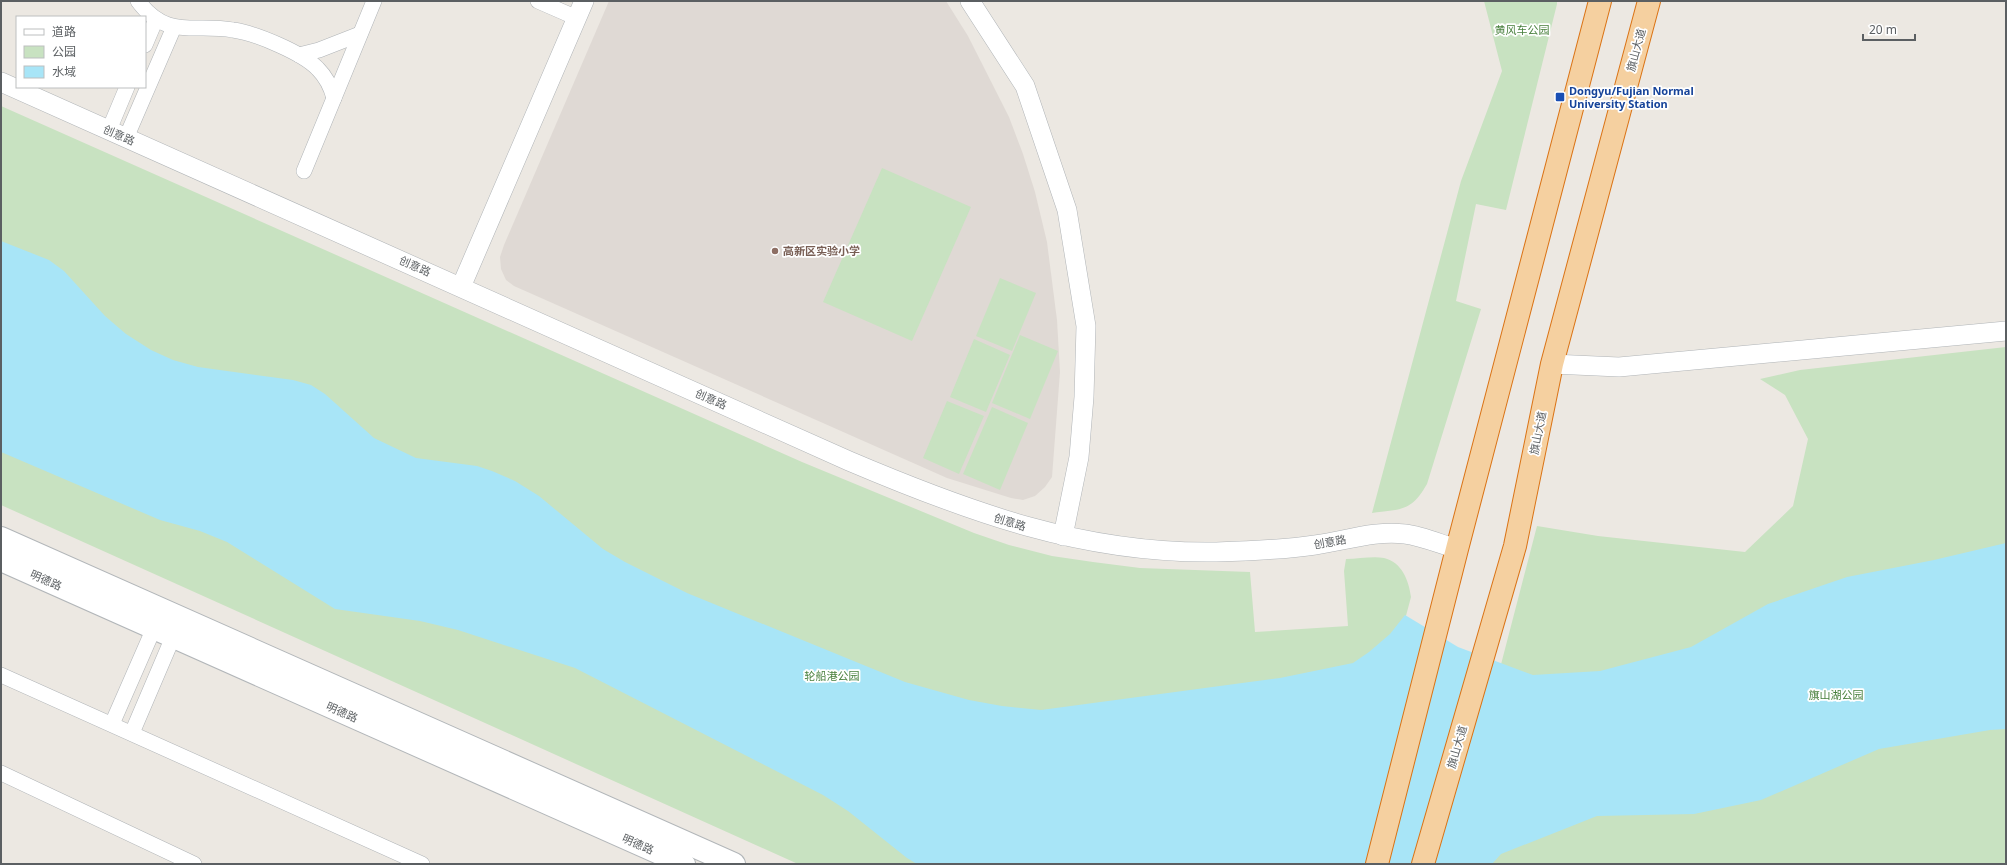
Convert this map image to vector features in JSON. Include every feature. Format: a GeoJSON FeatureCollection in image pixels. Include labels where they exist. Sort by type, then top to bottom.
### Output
{"type":"FeatureCollection","features":[{"type":"Feature","properties":{"kind":"highway"},"geometry":{"type":"LineString","coordinates":[[1377,864],[1457,549],[1600,1]]}},
{"type":"Feature","properties":{"kind":"highway","name":"旗山大道"},"geometry":{"type":"LineString","coordinates":[[1423,864],[1515,546],[1552,364],[1649,1]]}},
{"type":"Feature","properties":{"kind":"main road"},"geometry":{"type":"LineString","coordinates":[[1,538],[734,864]]}},
{"type":"Feature","properties":{"kind":"main road","name":"明德路"},"geometry":{"type":"LineString","coordinates":[[1,560],[684,864]]}},
{"type":"Feature","properties":{"kind":"street"},"geometry":{"type":"LineString","coordinates":[[138,1],[148,14],[174,27],[192,29],[218,28],[245,32],[299,55],[318,69],[331,87],[334,98]]}},
{"type":"Feature","properties":{"kind":"street"},"geometry":{"type":"LineString","coordinates":[[304,171],[374,1]]}},
{"type":"Feature","properties":{"kind":"street"},"geometry":{"type":"LineString","coordinates":[[461,287],[582,5],[538,1]]}},
{"type":"Feature","properties":{"kind":"street"},"geometry":{"type":"LineString","coordinates":[[970,1],[1026,86],[1068,218],[1086,326],[1084,397],[1080,449],[1063,536]]}},
{"type":"Feature","properties":{"kind":"street"},"geometry":{"type":"LineString","coordinates":[[146,43],[156,19]]}},
{"type":"Feature","properties":{"kind":"street"},"geometry":{"type":"LineString","coordinates":[[126,138],[174,27]]}},
{"type":"Feature","properties":{"kind":"street"},"geometry":{"type":"LineString","coordinates":[[299,55],[319,50],[360,34]]}},
{"type":"Feature","properties":{"kind":"street","name":"创意路"},"geometry":{"type":"LineString","coordinates":[[1,82],[918,490],[972,511],[1063,536],[1137,548],[1216,552],[1313,546],[1369,535],[1406,534],[1457,549]]}},
{"type":"Feature","properties":{"kind":"street"},"geometry":{"type":"LineString","coordinates":[[108,130],[127,88]]}},
{"type":"Feature","properties":{"kind":"street"},"geometry":{"type":"LineString","coordinates":[[1552,364],[1620,367],[2006,331]]}},
{"type":"Feature","properties":{"kind":"street"},"geometry":{"type":"LineString","coordinates":[[112,724],[164,632]]}},
{"type":"Feature","properties":{"kind":"street"},"geometry":{"type":"LineString","coordinates":[[132,733],[164,632]]}},
{"type":"Feature","properties":{"kind":"street"},"geometry":{"type":"LineString","coordinates":[[1,675],[422,864]]}},
{"type":"Feature","properties":{"kind":"street"},"geometry":{"type":"LineString","coordinates":[[1,773],[194,864]]}},
{"type":"Feature","properties":{"kind":"shaded area","name":"高新区实验小学"},"geometry":{"type":"Polygon","coordinates":[[[609,1],[946,1],[968,36],[1009,117],[1035,192],[1047,242],[1057,320],[1060,372],[1052,477],[1045,487],[1035,496],[1023,500],[1011,498],[947,478],[514,286],[506,280],[501,269],[500,257],[504,245],[609,1]]]}},
{"type":"Feature","properties":{"kind":"green space","name":"黄风车公园"},"geometry":{"type":"Polygon","coordinates":[[[1484,1],[1557,1],[1557,4],[1506,210],[1476,204],[1456,301],[1481,309],[1427,484],[1416,500],[1404,508],[1372,513],[1461,181],[1502,71],[1484,1]]]}},
{"type":"Feature","properties":{"kind":"green space","name":"轮船港公园"},"geometry":{"type":"Polygon","coordinates":[[[1,106],[802,462],[974,533],[1009,545],[1052,556],[1093,562],[1140,568],[1250,572],[1255,632],[1348,626],[1344,571],[1346,559],[1375,557],[1390,560],[1404,573],[1411,597],[1340,864],[798,864],[1,505],[1,106]]]}},
{"type":"Feature","properties":{"kind":"green space"},"geometry":{"type":"Polygon","coordinates":[[[882,168],[971,207],[912,341],[823,302],[882,168]]]}},
{"type":"Feature","properties":{"kind":"green space"},"geometry":{"type":"Polygon","coordinates":[[[1000,278],[1036,293],[1012,351],[976,336],[1000,278]]]}},
{"type":"Feature","properties":{"kind":"green space"},"geometry":{"type":"Polygon","coordinates":[[[1020,335],[1058,351],[1030,419],[992,403],[1020,335]]]}},
{"type":"Feature","properties":{"kind":"green space"},"geometry":{"type":"Polygon","coordinates":[[[974,339],[1010,355],[986,412],[950,397],[974,339]]]}},
{"type":"Feature","properties":{"kind":"green space","name":"旗山湖公园"},"geometry":{"type":"Polygon","coordinates":[[[2006,347],[2006,864],[1447,864],[1466,799],[1537,526],[1598,536],[1745,552],[1793,506],[1808,439],[1785,395],[1760,379],[1800,370],[2006,347]]]}},
{"type":"Feature","properties":{"kind":"green space"},"geometry":{"type":"Polygon","coordinates":[[[947,401],[984,416],[959,474],[923,458],[947,401]]]}},
{"type":"Feature","properties":{"kind":"green space"},"geometry":{"type":"Polygon","coordinates":[[[992,407],[1028,423],[1000,490],[963,474],[992,407]]]}},
{"type":"Feature","properties":{"kind":"water"},"geometry":{"type":"Polygon","coordinates":[[[1,241],[49,260],[64,271],[105,316],[126,334],[151,350],[173,360],[198,367],[293,380],[311,385],[325,394],[374,438],[416,458],[477,466],[515,481],[539,496],[603,549],[625,562],[687,593],[905,682],[969,700],[1002,706],[1041,710],[1280,678],[1353,663],[1369,652],[1390,634],[1405,615],[1458,647],[1533,675],[1600,671],[1691,647],[1768,604],[1847,577],[1934,560],[2006,543],[2006,729],[1990,730],[1879,749],[1761,800],[1694,814],[1597,816],[1501,854],[1492,864],[917,864],[907,858],[848,811],[823,795],[575,668],[458,630],[420,621],[335,609],[227,542],[200,531],[160,520],[1,452],[1,241]]]}},
{"type":"Feature","properties":{"kind":"place","name":"Dongyu/Fujian Normal University Station"},"geometry":{"type":"Point","coordinates":[1560,97]}},
{"type":"Feature","properties":{"kind":"place","name":"高新区实验小学"},"geometry":{"type":"Point","coordinates":[775,251]}}]}
